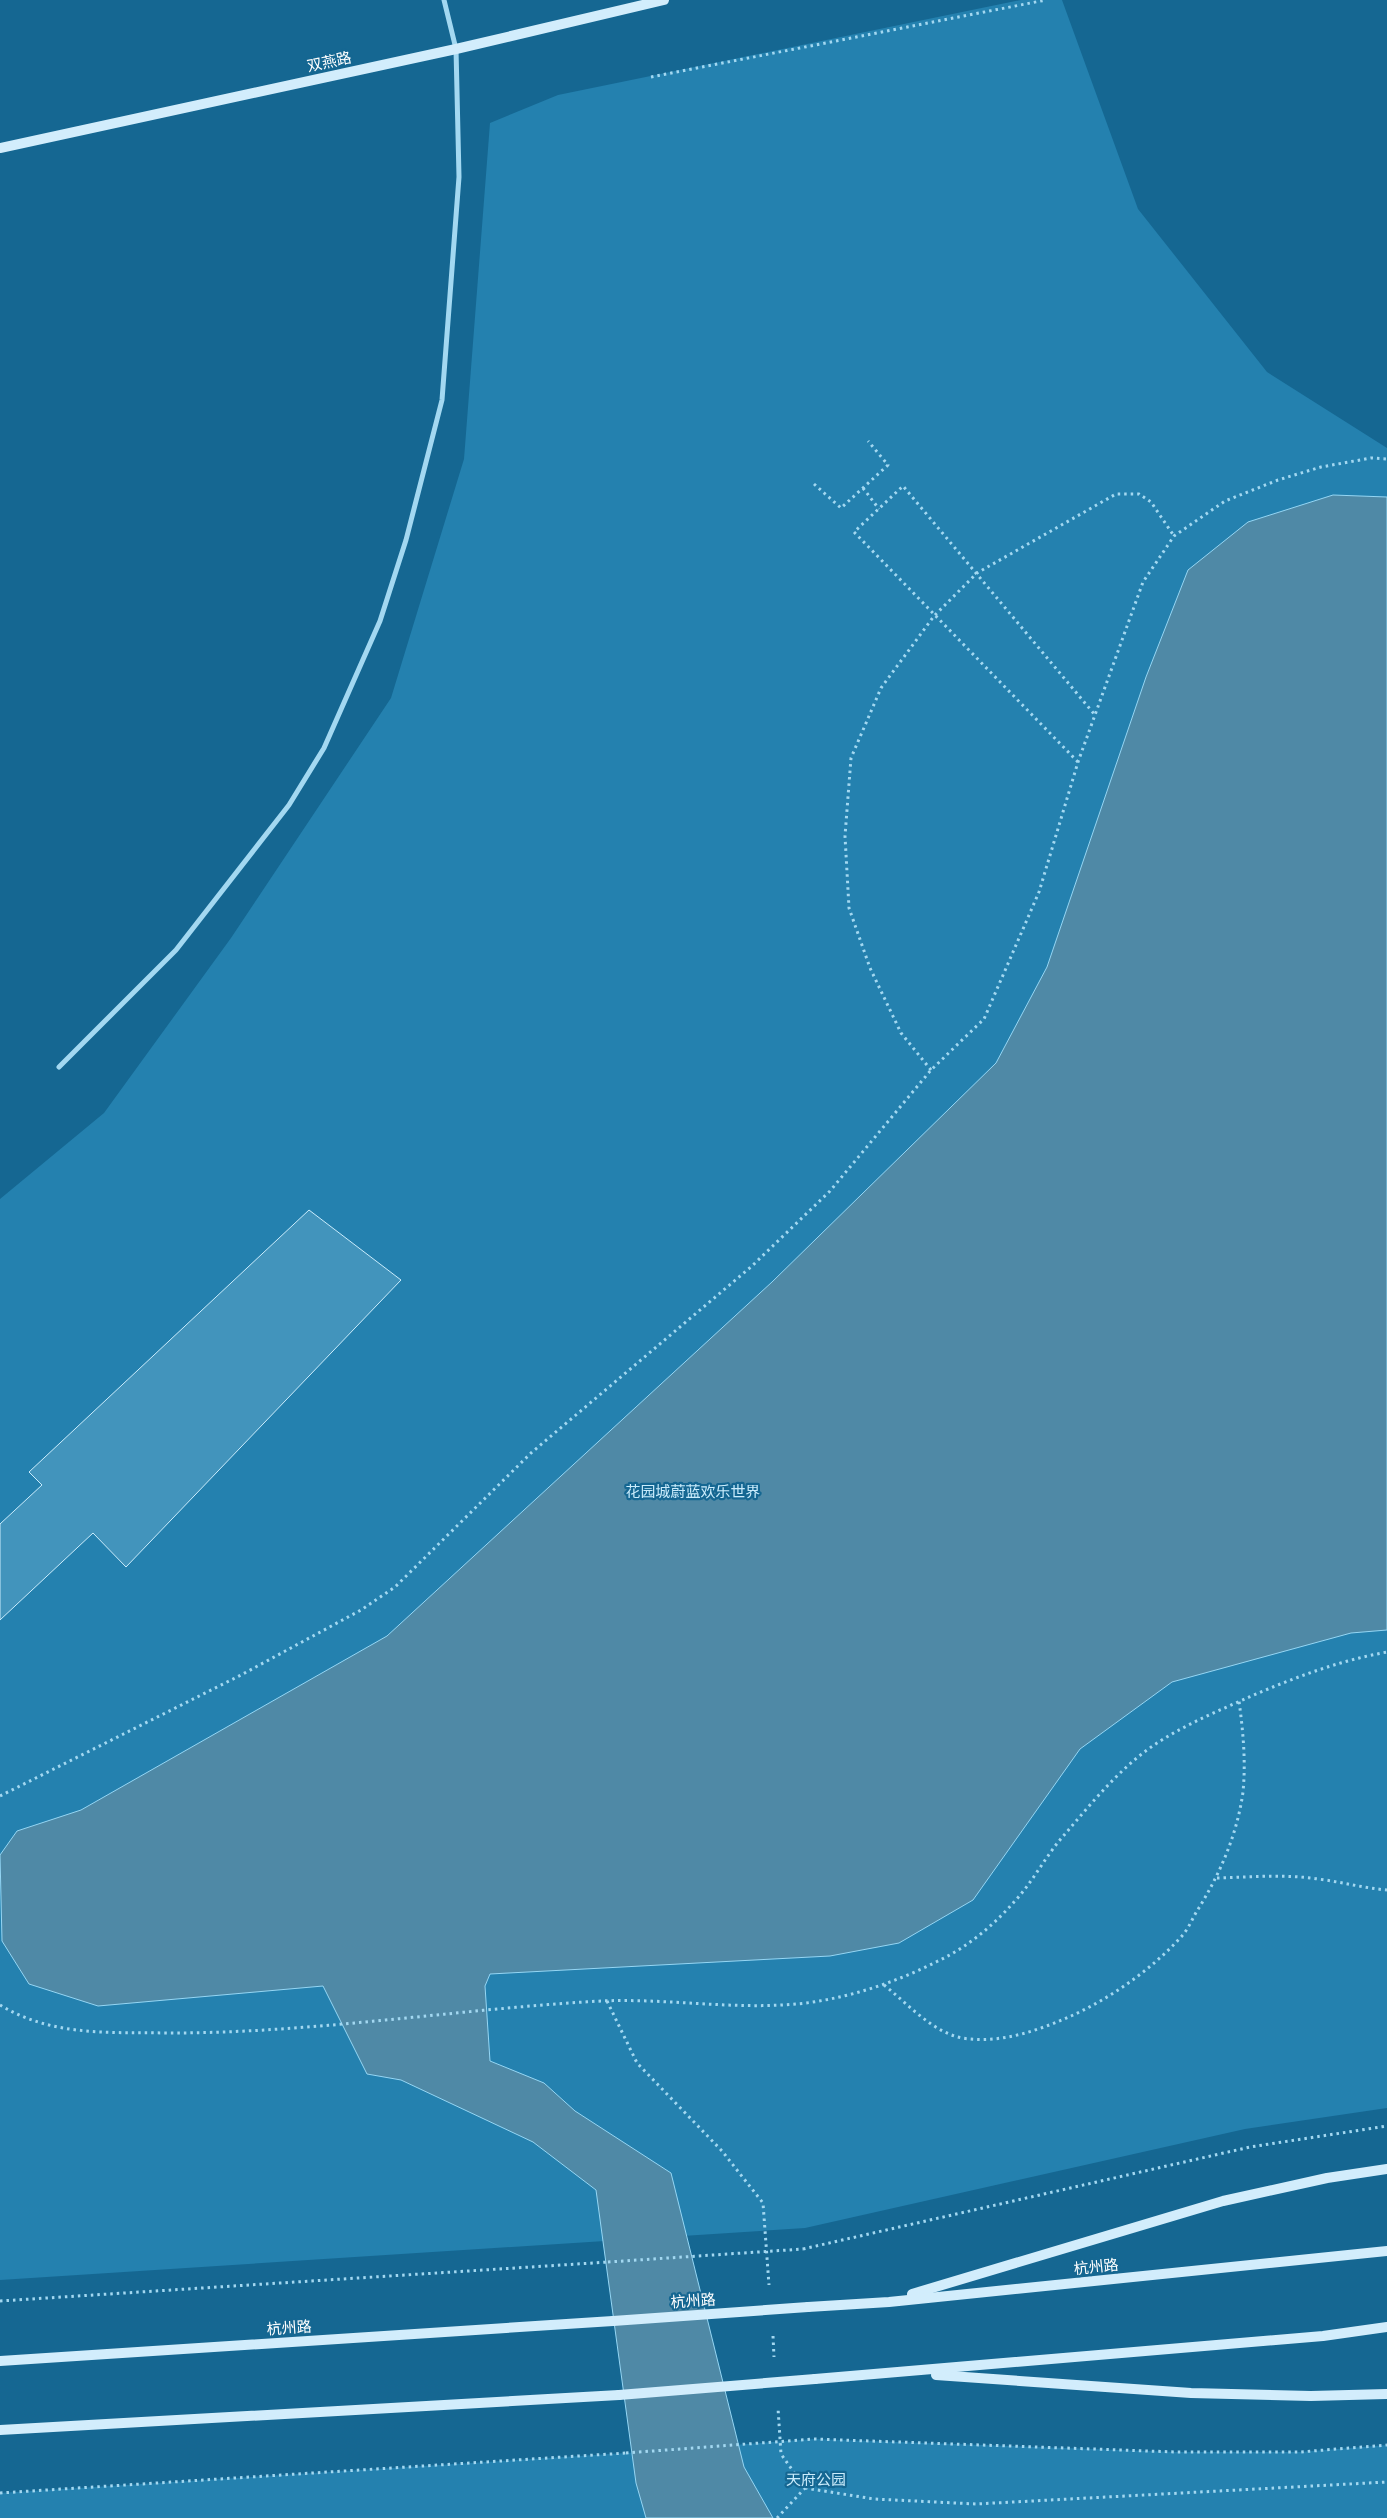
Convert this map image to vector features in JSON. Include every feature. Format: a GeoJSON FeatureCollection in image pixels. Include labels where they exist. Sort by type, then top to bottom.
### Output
{"type":"FeatureCollection","features":[{"type":"Feature","properties":{"kind":"main road","name":"双燕路"},"geometry":{"type":"LineString","coordinates":[[0,148],[456,49],[664,0]]}},
{"type":"Feature","properties":{"kind":"main road"},"geometry":{"type":"LineString","coordinates":[[889,2302],[1223,2201],[1327,2178],[1387,2169]]}},
{"type":"Feature","properties":{"kind":"main road","name":"杭州路"},"geometry":{"type":"LineString","coordinates":[[0,2361],[889,2302],[1387,2251]]}},
{"type":"Feature","properties":{"kind":"main road"},"geometry":{"type":"LineString","coordinates":[[0,2430],[619,2395],[1323,2336],[1387,2327]]}},
{"type":"Feature","properties":{"kind":"main road"},"geometry":{"type":"LineString","coordinates":[[905,2372],[1191,2393],[1311,2396],[1387,2394]]}},
{"type":"Feature","properties":{"kind":"street"},"geometry":{"type":"LineString","coordinates":[[59,1067],[176,950],[288,805],[324,748],[380,621],[406,540],[442,400],[459,177],[456,49],[444,0]]}},
{"type":"Feature","properties":{"kind":"path"},"geometry":{"type":"LineString","coordinates":[[651,76],[1046,0]]}},
{"type":"Feature","properties":{"kind":"path"},"geometry":{"type":"LineString","coordinates":[[814,484],[841,508],[888,466],[868,441]]}},
{"type":"Feature","properties":{"kind":"path"},"geometry":{"type":"LineString","coordinates":[[0,1796],[241,1675],[361,1610],[395,1587],[531,1453],[752,1266],[830,1191],[931,1070],[984,1019],[1039,892],[1078,762],[1143,582],[1174,536],[1225,501],[1278,480],[1322,467],[1371,458],[1387,459]]}},
{"type":"Feature","properties":{"kind":"path"},"geometry":{"type":"LineString","coordinates":[[1078,762],[854,532],[903,486],[1096,716]]}},
{"type":"Feature","properties":{"kind":"path"},"geometry":{"type":"LineString","coordinates":[[863,488],[878,509]]}},
{"type":"Feature","properties":{"kind":"path"},"geometry":{"type":"LineString","coordinates":[[931,1070],[900,1033],[870,968],[849,908],[845,836],[852,758],[881,688],[934,616],[977,573],[1116,494],[1140,494],[1151,502],[1174,536]]}},
{"type":"Feature","properties":{"kind":"path"},"geometry":{"type":"LineString","coordinates":[[0,2005],[49,2027],[96,2032],[218,2033],[337,2026],[499,2008],[607,2001],[726,2006],[805,2003],[848,1995],[884,1985],[938,1961],[974,1941],[1016,1901],[1045,1858],[1101,1794],[1143,1753],[1192,1722],[1239,1701],[1296,1678],[1360,1657],[1387,1652]]}},
{"type":"Feature","properties":{"kind":"path"},"geometry":{"type":"LineString","coordinates":[[884,1985],[936,2027],[961,2038],[996,2039],[1039,2030],[1091,2007],[1142,1972],[1182,1936],[1217,1878],[1234,1833],[1243,1792],[1244,1744],[1239,1701]]}},
{"type":"Feature","properties":{"kind":"path"},"geometry":{"type":"LineString","coordinates":[[1217,1878],[1282,1876],[1318,1879],[1387,1890]]}},
{"type":"Feature","properties":{"kind":"path"},"geometry":{"type":"LineString","coordinates":[[607,2001],[637,2063],[722,2151],[763,2203],[769,2290]]}},
{"type":"Feature","properties":{"kind":"path"},"geometry":{"type":"LineString","coordinates":[[0,2301],[803,2249],[1250,2147],[1387,2126]]}},
{"type":"Feature","properties":{"kind":"path"},"geometry":{"type":"LineString","coordinates":[[772,2329],[774,2358]]}},
{"type":"Feature","properties":{"kind":"path"},"geometry":{"type":"LineString","coordinates":[[778,2406],[781,2454],[805,2488],[874,2499],[976,2504],[1387,2482]]}},
{"type":"Feature","properties":{"kind":"path"},"geometry":{"type":"LineString","coordinates":[[0,2492],[626,2453],[814,2439],[1185,2452],[1300,2452],[1387,2445]]}},
{"type":"Feature","properties":{"kind":"path"},"geometry":{"type":"LineString","coordinates":[[777,2518],[805,2488]]}},
{"type":"Feature","properties":{"kind":"green space","name":"花园城蔚蓝欢乐世界"},"geometry":{"type":"Polygon","coordinates":[[[1021,0],[1062,0],[1138,209],[1267,372],[1387,448],[1387,2108],[1245,2129],[805,2228],[0,2280],[0,1199],[104,1113],[231,938],[391,698],[464,459],[490,123],[558,95],[1021,0]]]}},
{"type":"Feature","properties":{"kind":"green space","name":"天府公园"},"geometry":{"type":"Polygon","coordinates":[[[814,2439],[1176,2452],[1300,2452],[1387,2445],[1387,2518],[0,2518],[0,2493],[626,2453],[814,2439]]]}},
{"type":"Feature","properties":{"kind":"shaded area"},"geometry":{"type":"Polygon","coordinates":[[[1333,495],[1387,497],[1387,1630],[1351,1633],[1172,1682],[1080,1749],[973,1900],[899,1943],[830,1956],[490,1974],[485,1986],[490,2061],[544,2083],[575,2111],[671,2173],[744,2467],[773,2518],[646,2518],[636,2483],[596,2190],[533,2142],[401,2080],[367,2074],[323,1986],[98,2006],[29,1984],[2,1941],[0,1855],[17,1831],[81,1810],[387,1636],[772,1282],[996,1063],[1047,967],[1146,677],[1188,570],[1248,522],[1333,495]]]}},
{"type":"Feature","properties":{"kind":"building"},"geometry":{"type":"Polygon","coordinates":[[[309,1210],[401,1280],[126,1567],[93,1533],[0,1620],[0,1524],[42,1485],[29,1472],[309,1210]]]}}]}
